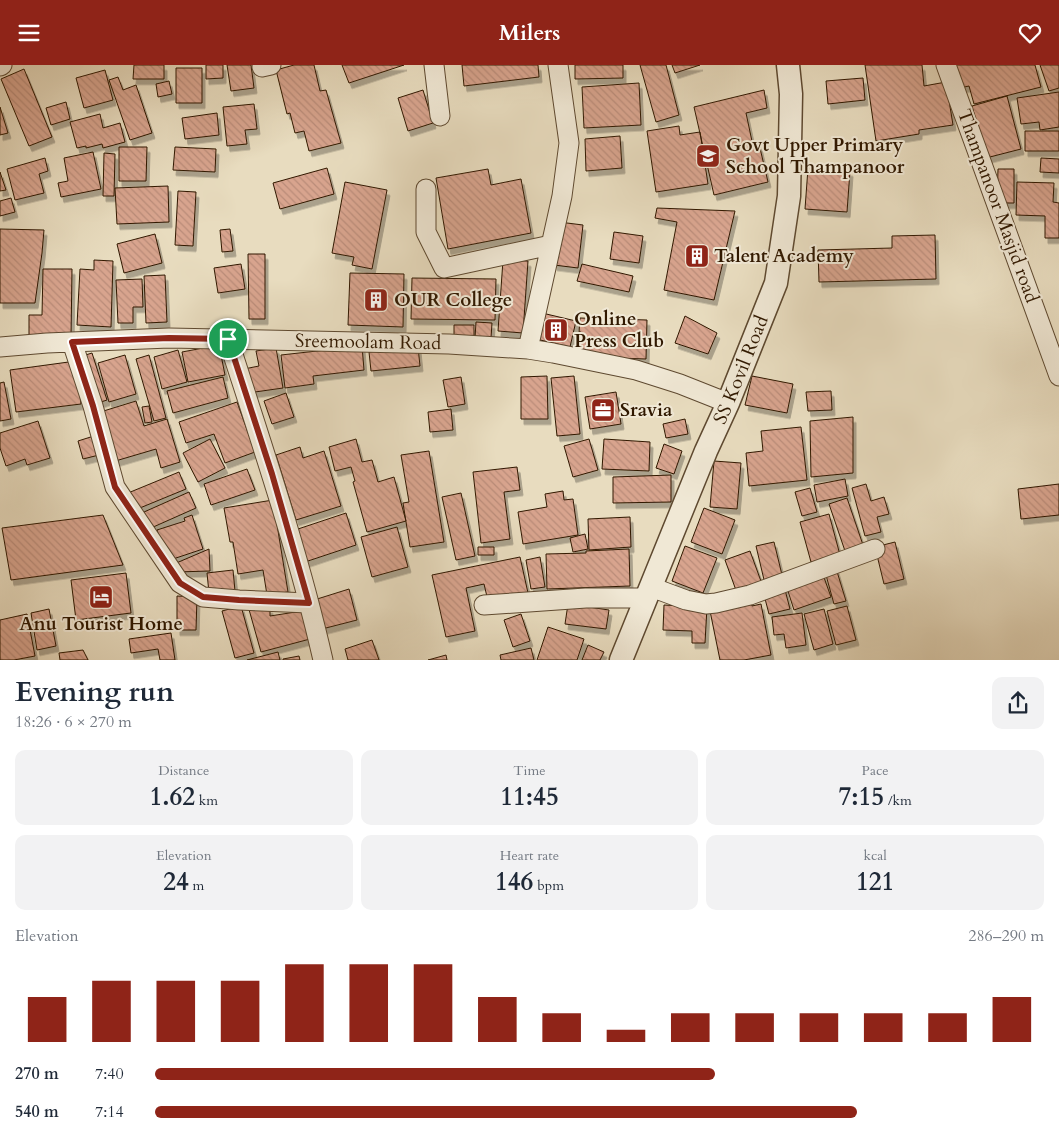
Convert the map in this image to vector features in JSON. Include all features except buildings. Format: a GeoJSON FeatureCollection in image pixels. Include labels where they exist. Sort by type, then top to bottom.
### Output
{"type":"FeatureCollection","features":[{"type":"Feature","properties":{"kind":"street"},"geometry":{"type":"LineString","coordinates":[[434,65],[440,116]]}},
{"type":"Feature","properties":{"kind":"street"},"geometry":{"type":"LineString","coordinates":[[528,349],[562,197],[569,143],[558,65]]}},
{"type":"Feature","properties":{"kind":"street","name":"SS Kovil Road"},"geometry":{"type":"LineString","coordinates":[[621,660],[776,283],[789,196],[791,94],[788,65]]}},
{"type":"Feature","properties":{"kind":"street","name":"Thampanoor Masjid road"},"geometry":{"type":"LineString","coordinates":[[946,65],[1059,376]]}},
{"type":"Feature","properties":{"kind":"street"},"geometry":{"type":"LineString","coordinates":[[426,189],[426,232],[444,269],[551,245]]}},
{"type":"Feature","properties":{"kind":"street","name":"Sreemoolam Road"},"geometry":{"type":"LineString","coordinates":[[0,347],[169,338],[449,344],[528,349],[636,371],[680,384],[728,403]]}},
{"type":"Feature","properties":{"kind":"street"},"geometry":{"type":"LineString","coordinates":[[228,339],[272,474],[309,603],[323,660]]}},
{"type":"Feature","properties":{"kind":"street"},"geometry":{"type":"LineString","coordinates":[[72,342],[93,406],[115,487],[180,583],[203,597],[309,603]]}},
{"type":"Feature","properties":{"kind":"street"},"geometry":{"type":"LineString","coordinates":[[484,605],[649,593],[706,604],[716,603],[750,595],[875,549]]}},
{"type":"Feature","properties":{"kind":"place","name":"Govt Upper Primary School Thampanoor"},"geometry":{"type":"Point","coordinates":[708,156]}},
{"type":"Feature","properties":{"kind":"place","name":"Talent Academy"},"geometry":{"type":"Point","coordinates":[697,256]}},
{"type":"Feature","properties":{"kind":"place","name":"OUR College"},"geometry":{"type":"Point","coordinates":[376,300]}},
{"type":"Feature","properties":{"kind":"place","name":"Online Press Club"},"geometry":{"type":"Point","coordinates":[556,330]}},
{"type":"Feature","properties":{"kind":"place","name":"Sravia"},"geometry":{"type":"Point","coordinates":[603,410]}},
{"type":"Feature","properties":{"kind":"place","name":"Anu Tourist Home"},"geometry":{"type":"Point","coordinates":[101,597]}},
{"type":"Feature","properties":{"kind":"route"},"geometry":{"type":"LineString","coordinates":[[169,338],[228,339],[272,474],[309,603],[203,597],[180,583],[115,487],[93,406],[72,342],[169,338]]}}]}
